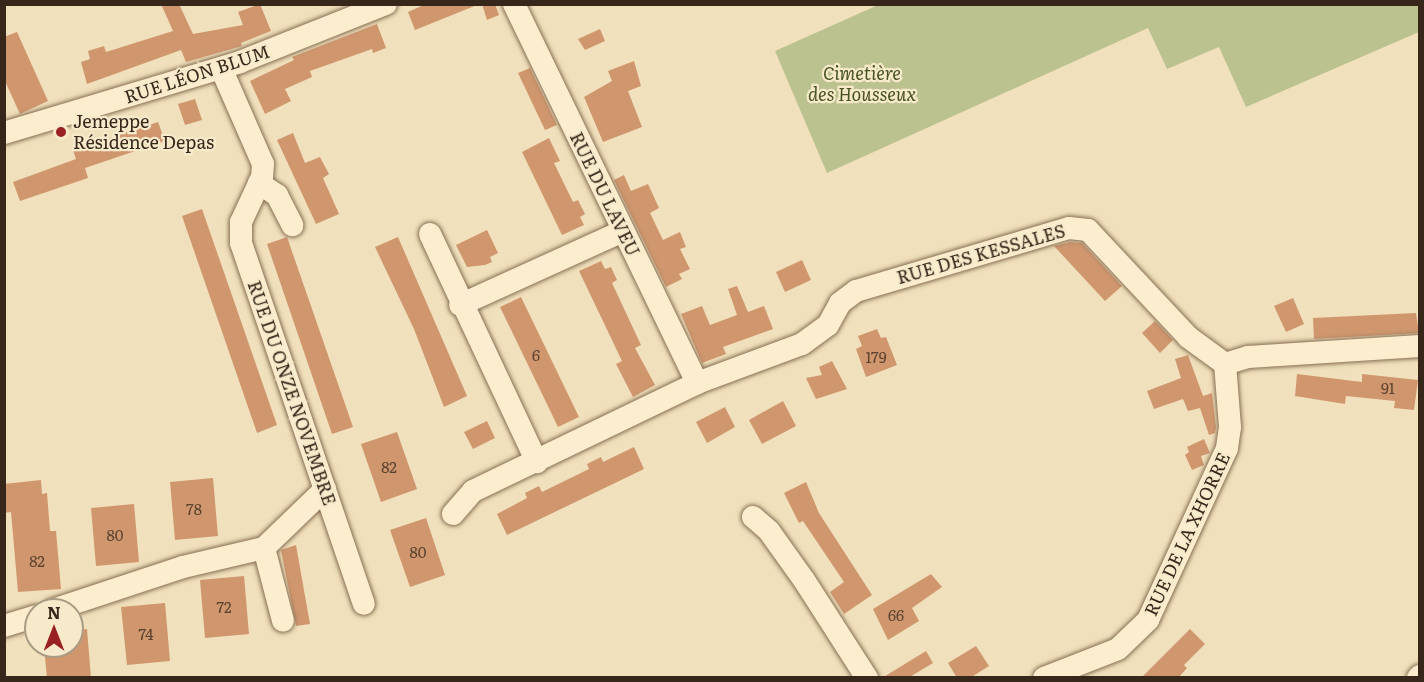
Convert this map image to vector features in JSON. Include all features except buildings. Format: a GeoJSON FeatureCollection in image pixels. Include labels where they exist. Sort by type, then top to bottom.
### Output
{"type":"FeatureCollection","features":[{"type":"Feature","properties":{"kind":"street","name":"RUE LÉON BLUM"},"geometry":{"type":"LineString","coordinates":[[4,133],[220,68],[334,14],[386,4]]}},
{"type":"Feature","properties":{"kind":"street","name":"RUE DU LAVEU"},"geometry":{"type":"LineString","coordinates":[[514,4],[697,383]]}},
{"type":"Feature","properties":{"kind":"street","name":"RUE DU ONZE NOVEMBRE"},"geometry":{"type":"LineString","coordinates":[[220,68],[257,147],[262,164],[259,183],[241,222],[241,243],[364,604]]}},
{"type":"Feature","properties":{"kind":"street"},"geometry":{"type":"LineString","coordinates":[[259,183],[277,195],[292,225]]}},
{"type":"Feature","properties":{"kind":"street","name":"RUE DES KESSALES"},"geometry":{"type":"LineString","coordinates":[[697,383],[802,344],[828,325],[840,303],[856,291],[1080,227],[1088,230],[1199,347],[1225,364]]}},
{"type":"Feature","properties":{"kind":"street"},"geometry":{"type":"LineString","coordinates":[[460,305],[623,231]]}},
{"type":"Feature","properties":{"kind":"street"},"geometry":{"type":"LineString","coordinates":[[430,234],[460,305],[537,462]]}},
{"type":"Feature","properties":{"kind":"street"},"geometry":{"type":"LineString","coordinates":[[1225,364],[1248,357],[1419,346]]}},
{"type":"Feature","properties":{"kind":"street","name":"RUE DE LA XHORRE"},"geometry":{"type":"LineString","coordinates":[[1044,678],[1118,649],[1135,637],[1152,611],[1227,448],[1230,427],[1225,364]]}},
{"type":"Feature","properties":{"kind":"street"},"geometry":{"type":"LineString","coordinates":[[453,514],[473,491],[697,383]]}},
{"type":"Feature","properties":{"kind":"street"},"geometry":{"type":"LineString","coordinates":[[84,600],[183,567],[264,548],[326,489]]}},
{"type":"Feature","properties":{"kind":"street"},"geometry":{"type":"LineString","coordinates":[[753,517],[769,531],[804,580],[867,678]]}},
{"type":"Feature","properties":{"kind":"street"},"geometry":{"type":"LineString","coordinates":[[264,548],[283,621]]}},
{"type":"Feature","properties":{"kind":"street"},"geometry":{"type":"LineString","coordinates":[[4,626],[24,620]]}},
{"type":"Feature","properties":{"kind":"green space","name":"Cimetière des Housseux"},"geometry":{"type":"Polygon","coordinates":[[[878,5],[1419,5],[1419,32],[1246,107],[1219,47],[1167,69],[1148,28],[827,173],[775,51],[878,5]]]}},
{"type":"Feature","properties":{"kind":"place","name":"Jemeppe Résidence Depas"},"geometry":{"type":"Point","coordinates":[61,132]}}]}
